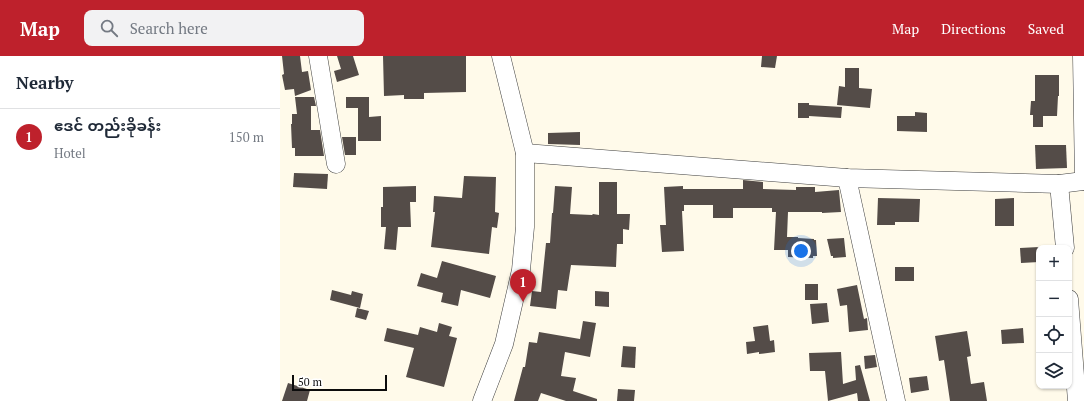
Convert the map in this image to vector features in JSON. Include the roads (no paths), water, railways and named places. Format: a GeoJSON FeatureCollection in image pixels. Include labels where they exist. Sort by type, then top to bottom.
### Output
{"type":"FeatureCollection","features":[{"type":"Feature","properties":{"kind":"street"},"geometry":{"type":"LineString","coordinates":[[318,56],[336,164]]}},
{"type":"Feature","properties":{"kind":"street"},"geometry":{"type":"LineString","coordinates":[[482,401],[504,344],[521,270],[525,227],[525,153],[501,56]]}},
{"type":"Feature","properties":{"kind":"street"},"geometry":{"type":"LineString","coordinates":[[525,153],[847,178],[1059,184],[1084,181],[1082,56]]}},
{"type":"Feature","properties":{"kind":"street"},"geometry":{"type":"LineString","coordinates":[[847,178],[896,401]]}},
{"type":"Feature","properties":{"kind":"street"},"geometry":{"type":"LineString","coordinates":[[1059,184],[1065,245]]}},
{"type":"Feature","properties":{"kind":"street"},"geometry":{"type":"LineString","coordinates":[[1070,317],[1077,401]]}},
{"type":"Feature","properties":{"kind":"place","name":"ဧဒင် တည်းခိုခန်း"},"geometry":{"type":"Point","coordinates":[523,302]}}]}
